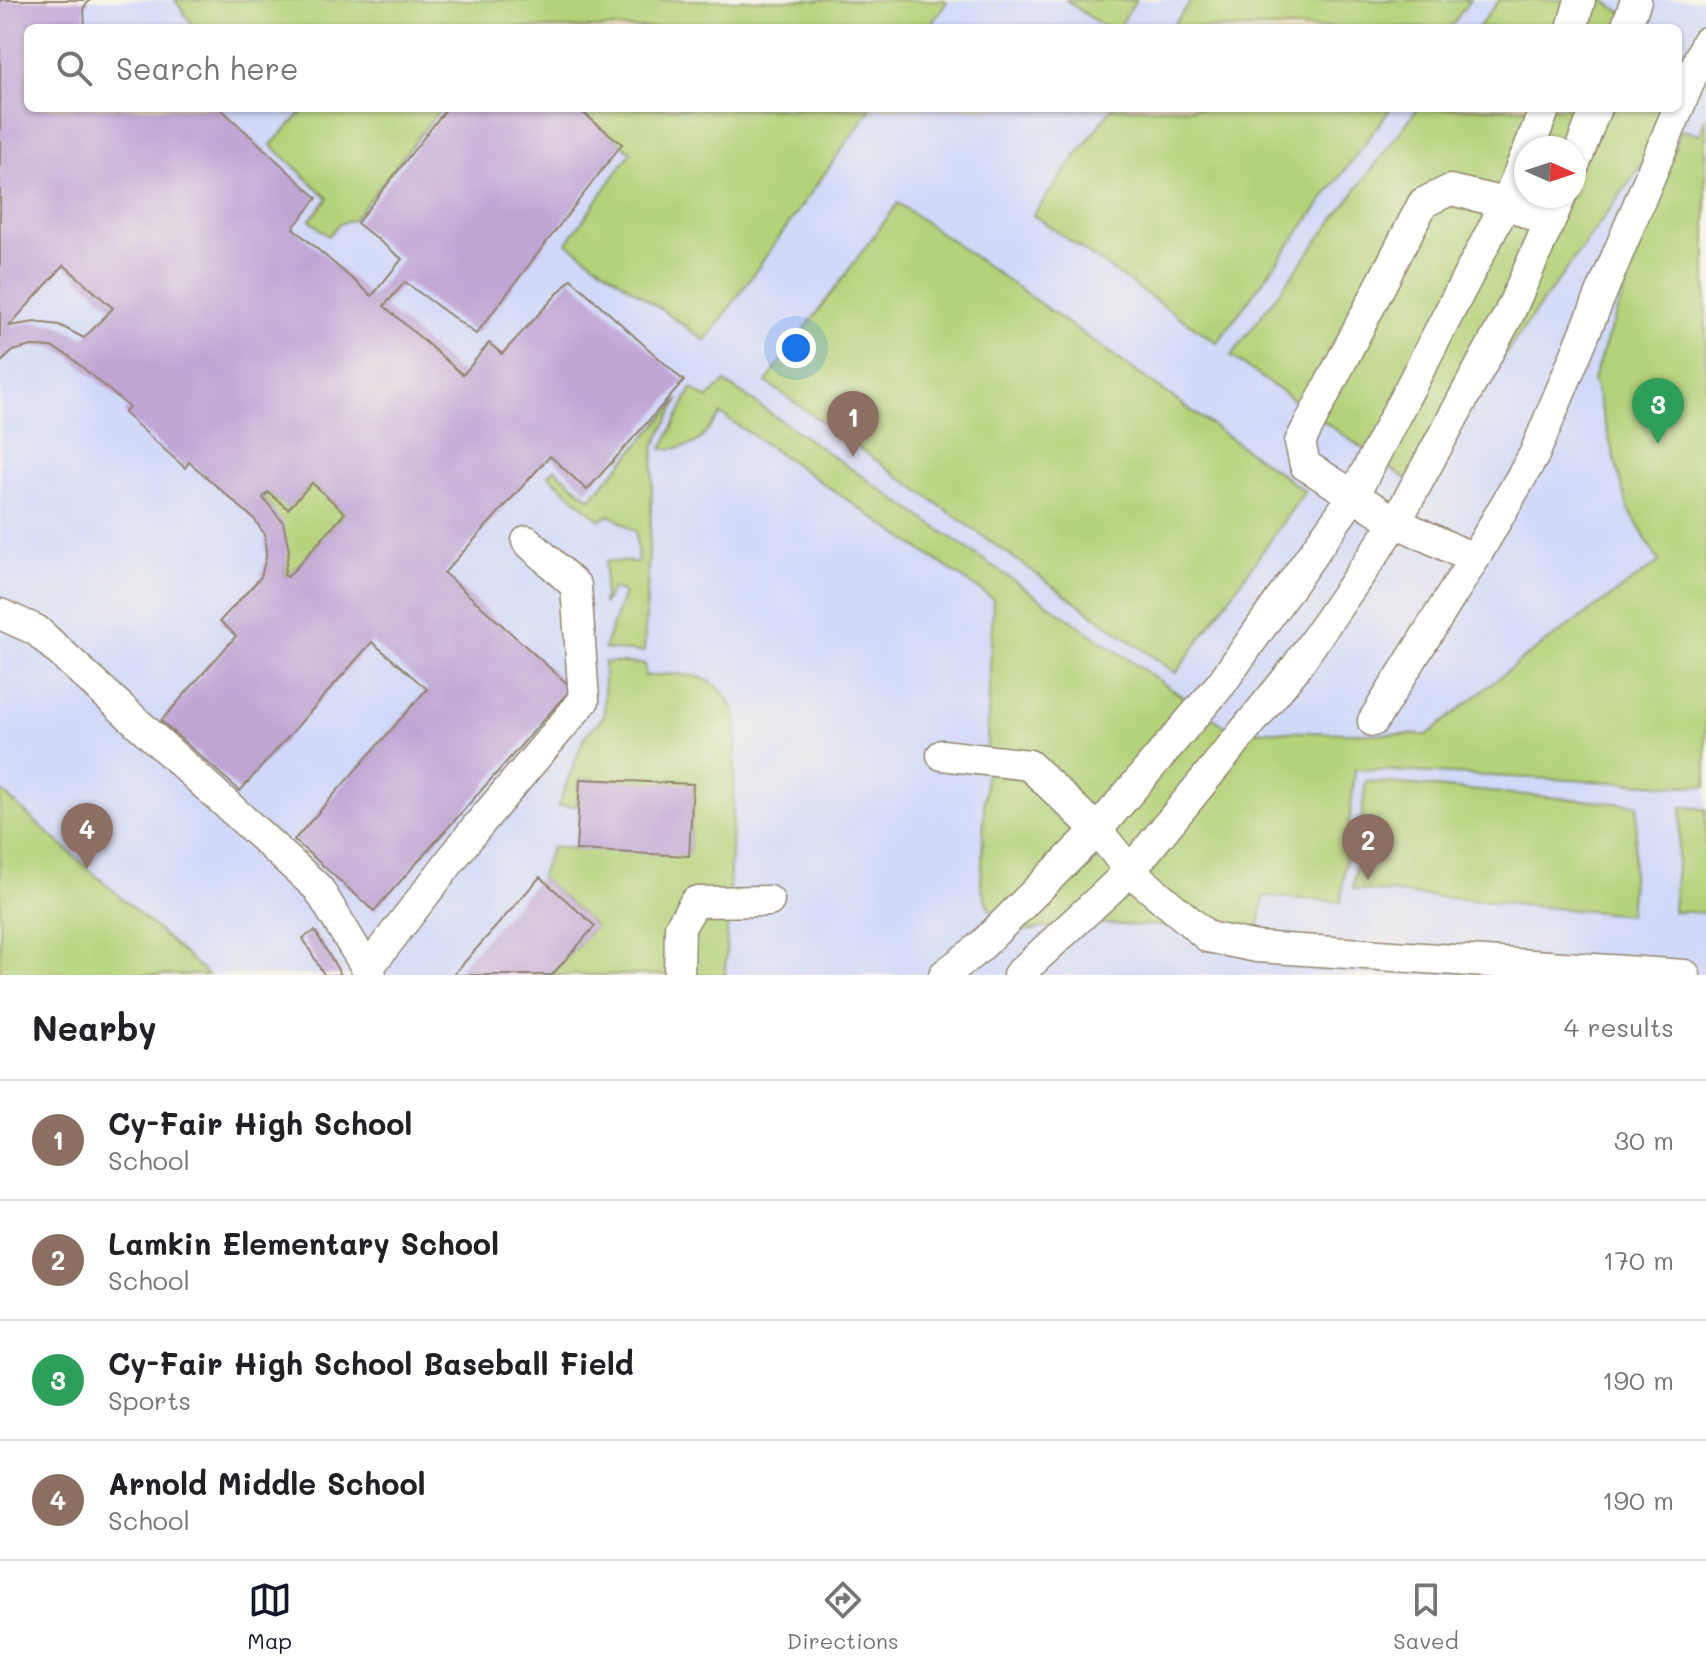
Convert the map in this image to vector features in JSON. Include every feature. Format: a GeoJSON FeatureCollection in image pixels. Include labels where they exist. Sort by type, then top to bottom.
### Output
{"type":"FeatureCollection","features":[{"type":"Feature","properties":{"kind":"lane"},"geometry":{"type":"LineString","coordinates":[[1573,24],[1580,0]]}},
{"type":"Feature","properties":{"kind":"lane"},"geometry":{"type":"LineString","coordinates":[[1627,24],[1636,0]]}},
{"type":"Feature","properties":{"kind":"lane"},"geometry":{"type":"LineString","coordinates":[[1682,100],[1706,42]]}},
{"type":"Feature","properties":{"kind":"lane"},"geometry":{"type":"LineString","coordinates":[[1534,136],[1543,112]]}},
{"type":"Feature","properties":{"kind":"lane"},"geometry":{"type":"LineString","coordinates":[[1585,136],[1594,112]]}},
{"type":"Feature","properties":{"kind":"lane"},"geometry":{"type":"LineString","coordinates":[[1373,721],[1474,559],[1534,455],[1677,112]]}},
{"type":"Feature","properties":{"kind":"lane"},"geometry":{"type":"LineString","coordinates":[[944,975],[979,948],[1097,830],[1221,684],[1354,495],[1514,184]]}},
{"type":"Feature","properties":{"kind":"lane"},"geometry":{"type":"LineString","coordinates":[[1018,975],[1130,871],[1294,670],[1396,522],[1508,316],[1555,209],[1506,203],[1450,190],[1423,203],[1300,442],[1305,465],[1396,522],[1474,559]]}},
{"type":"Feature","properties":{"kind":"lane"},"geometry":{"type":"LineString","coordinates":[[0,614],[36,630],[318,888],[370,971],[475,829],[584,700],[576,586],[527,541]]}},
{"type":"Feature","properties":{"kind":"lane"},"geometry":{"type":"LineString","coordinates":[[942,755],[1029,765],[1097,830],[1130,871],[1208,937],[1257,947],[1685,975]]}},
{"type":"Feature","properties":{"kind":"lane"},"geometry":{"type":"LineString","coordinates":[[679,975],[680,927],[695,902],[769,901]]}},
{"type":"Feature","properties":{"kind":"shaded area"},"geometry":{"type":"Polygon","coordinates":[[[0,0],[1706,0],[1706,975],[0,975],[0,0]]]}},
{"type":"Feature","properties":{"kind":"green space"},"geometry":{"type":"Polygon","coordinates":[[[175,0],[947,2],[931,24],[192,24],[175,0]]]}},
{"type":"Feature","properties":{"kind":"green space"},"geometry":{"type":"Polygon","coordinates":[[[1066,0],[1136,0],[1121,24],[1099,24],[1066,0]]]}},
{"type":"Feature","properties":{"kind":"green space"},"geometry":{"type":"Polygon","coordinates":[[[1192,0],[1470,0],[1453,24],[1174,24],[1192,0]]]}},
{"type":"Feature","properties":{"kind":"green space"},"geometry":{"type":"Polygon","coordinates":[[[1499,0],[1604,0],[1637,24],[1481,24],[1499,0]]]}},
{"type":"Feature","properties":{"kind":"green space"},"geometry":{"type":"Polygon","coordinates":[[[1682,56],[1706,76],[1682,109],[1682,56]]]}},
{"type":"Feature","properties":{"kind":"green space"},"geometry":{"type":"Polygon","coordinates":[[[302,112],[438,112],[354,219],[339,224],[328,236],[310,220],[328,198],[271,145],[302,112]]]}},
{"type":"Feature","properties":{"kind":"green space"},"geometry":{"type":"Polygon","coordinates":[[[582,112],[868,112],[706,341],[567,243],[631,152],[582,112]]]}},
{"type":"Feature","properties":{"kind":"green space"},"geometry":{"type":"Polygon","coordinates":[[[1109,112],[1388,112],[1217,343],[1033,215],[1109,112]]]}},
{"type":"Feature","properties":{"kind":"green space"},"geometry":{"type":"Polygon","coordinates":[[[1415,112],[1680,112],[1412,483],[1231,356],[1415,112]]]}},
{"type":"Feature","properties":{"kind":"green space"},"geometry":{"type":"Polygon","coordinates":[[[1706,116],[1706,787],[1355,769],[1341,902],[1264,896],[1258,930],[1076,923],[1019,932],[999,920],[988,906],[981,886],[993,599],[721,414],[692,445],[662,449],[692,388],[707,399],[725,382],[1231,730],[1427,735],[1520,661],[1659,562],[1628,508],[1593,379],[1681,130],[1700,134],[1706,116]]]}},
{"type":"Feature","properties":{"kind":"green space"},"geometry":{"type":"Polygon","coordinates":[[[898,203],[1305,491],[1176,673],[766,382],[898,203]]]}},
{"type":"Feature","properties":{"kind":"green space"},"geometry":{"type":"Polygon","coordinates":[[[679,399],[654,447],[644,652],[604,649],[624,593],[613,588],[603,605],[606,561],[638,562],[636,532],[610,515],[600,520],[548,475],[555,469],[590,499],[679,399]]]}},
{"type":"Feature","properties":{"kind":"green space"},"geometry":{"type":"Polygon","coordinates":[[[312,483],[345,513],[288,577],[284,575],[287,551],[285,533],[263,498],[268,492],[288,508],[312,483]]]}},
{"type":"Feature","properties":{"kind":"green space"},"geometry":{"type":"Polygon","coordinates":[[[604,662],[645,664],[645,676],[677,674],[704,679],[715,685],[732,706],[737,723],[725,975],[552,975],[595,926],[540,877],[552,847],[689,855],[693,785],[580,779],[577,806],[558,806],[585,736],[604,716],[604,662]]]}},
{"type":"Feature","properties":{"kind":"green space"},"geometry":{"type":"Polygon","coordinates":[[[1366,781],[1638,805],[1629,915],[1353,889],[1366,781]]]}},
{"type":"Feature","properties":{"kind":"green space"},"geometry":{"type":"Polygon","coordinates":[[[0,790],[208,975],[0,975],[0,790]]]}},
{"type":"Feature","properties":{"kind":"green space"},"geometry":{"type":"Polygon","coordinates":[[[1682,807],[1706,809],[1706,913],[1673,911],[1682,807]]]}},
{"type":"Feature","properties":{"kind":"building"},"geometry":{"type":"Polygon","coordinates":[[[0,0],[90,0],[84,7],[85,24],[24,24],[24,112],[224,112],[317,198],[293,228],[372,296],[402,259],[357,223],[444,112],[582,112],[622,144],[476,334],[405,282],[384,306],[463,375],[489,343],[502,354],[571,279],[684,381],[587,490],[550,456],[444,573],[572,688],[374,911],[294,840],[427,689],[372,642],[240,791],[161,721],[236,636],[220,621],[261,577],[266,557],[265,535],[254,519],[189,462],[185,468],[124,413],[129,407],[68,355],[51,347],[31,346],[13,351],[0,363],[0,0]],[[64,265],[9,326],[35,322],[59,325],[84,338],[113,308],[64,265]],[[312,483],[288,509],[268,492],[263,498],[283,522],[289,550],[284,575],[288,577],[345,513],[312,483]]]}},
{"type":"Feature","properties":{"kind":"building"},"geometry":{"type":"Polygon","coordinates":[[[580,779],[693,784],[689,856],[576,850],[580,779]]]}},
{"type":"Feature","properties":{"kind":"building"},"geometry":{"type":"Polygon","coordinates":[[[540,877],[595,926],[552,975],[453,975],[540,877]]]}},
{"type":"Feature","properties":{"kind":"building"},"geometry":{"type":"Polygon","coordinates":[[[315,931],[341,975],[324,975],[303,938],[315,931]]]}},
{"type":"Feature","properties":{"kind":"place","name":"Cy-Fair High School Baseball Field"},"geometry":{"type":"Point","coordinates":[1658,444]}},
{"type":"Feature","properties":{"kind":"place","name":"Cy-Fair High School"},"geometry":{"type":"Point","coordinates":[853,457]}},
{"type":"Feature","properties":{"kind":"place","name":"Arnold Middle School"},"geometry":{"type":"Point","coordinates":[87,869]}},
{"type":"Feature","properties":{"kind":"place","name":"Lamkin Elementary School"},"geometry":{"type":"Point","coordinates":[1368,880]}}]}
